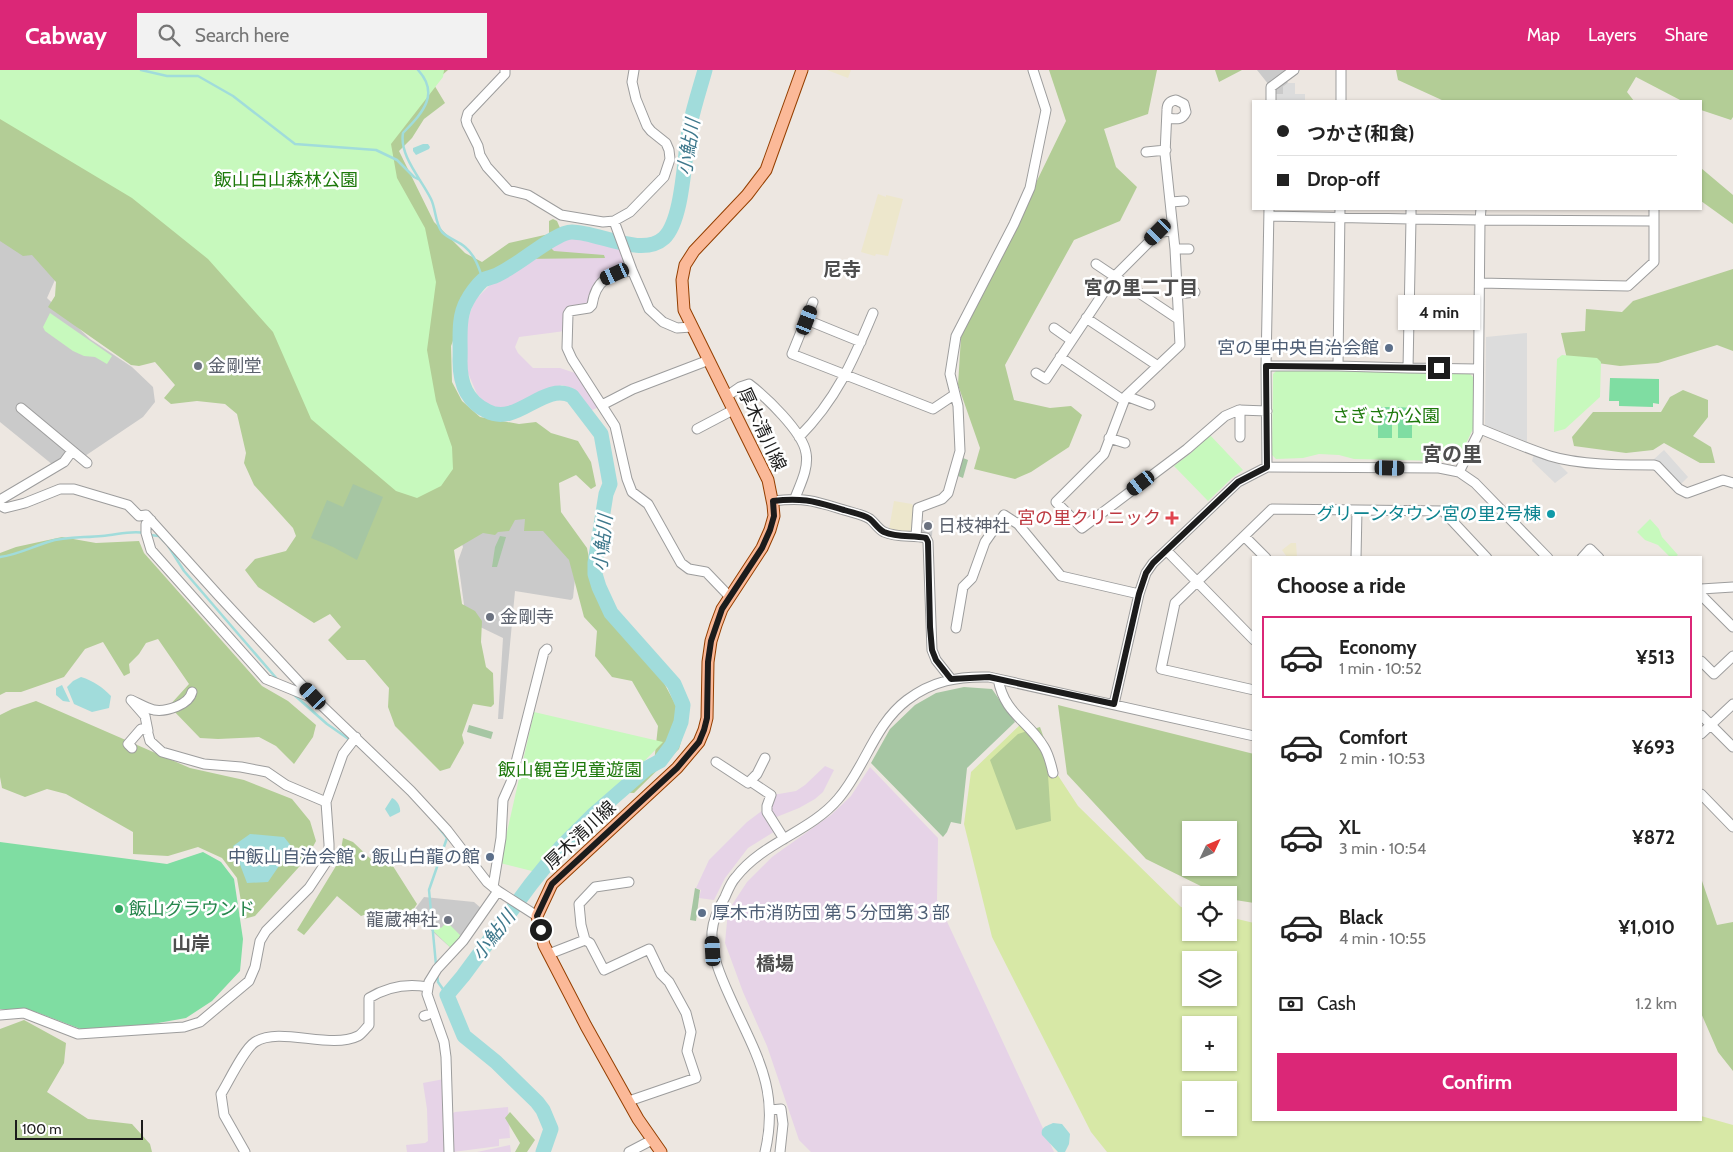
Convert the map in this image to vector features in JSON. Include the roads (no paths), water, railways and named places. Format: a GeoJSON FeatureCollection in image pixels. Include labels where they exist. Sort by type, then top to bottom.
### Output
{"type":"FeatureCollection","features":[{"type":"Feature","properties":{"kind":"main road","name":"厚木清川線"},"geometry":{"type":"LineString","coordinates":[[533,913],[552,884],[677,768],[699,742],[707,718],[708,662],[711,641],[722,609],[762,548],[770,530],[774,516],[773,501],[766,475],[684,310],[682,280],[686,265],[694,251],[747,195],[766,170],[802,70]]}},
{"type":"Feature","properties":{"kind":"main road"},"geometry":{"type":"LineString","coordinates":[[533,913],[544,945],[586,1026],[652,1140],[661,1152]]}},
{"type":"Feature","properties":{"kind":"street"},"geometry":{"type":"LineString","coordinates":[[505,70],[504,74],[468,113],[466,120],[487,167],[508,190],[528,195],[553,212],[615,224],[630,212],[664,177],[670,159],[670,150],[666,143],[647,126],[636,100],[632,82],[634,70]]}},
{"type":"Feature","properties":{"kind":"street"},"geometry":{"type":"LineString","coordinates":[[916,536],[918,508],[942,499],[948,493],[960,451],[958,406],[950,374],[956,336],[1014,224],[1030,188],[1046,110],[1033,70]]}},
{"type":"Feature","properties":{"kind":"street"},"geometry":{"type":"LineString","coordinates":[[1271,100],[1271,87],[1294,70]]}},
{"type":"Feature","properties":{"kind":"street"},"geometry":{"type":"LineString","coordinates":[[1341,70],[1341,100]]}},
{"type":"Feature","properties":{"kind":"street"},"geometry":{"type":"LineString","coordinates":[[1167,118],[1166,150],[1175,249],[1180,345],[1124,398],[1104,454],[1056,502],[1082,528],[1186,449],[1220,419],[1240,410],[1267,410]]}},
{"type":"Feature","properties":{"kind":"street"},"geometry":{"type":"LineString","coordinates":[[1146,152],[1166,150]]}},
{"type":"Feature","properties":{"kind":"street"},"geometry":{"type":"LineString","coordinates":[[1171,202],[1184,201]]}},
{"type":"Feature","properties":{"kind":"street"},"geometry":{"type":"LineString","coordinates":[[1408,368],[1411,210]]}},
{"type":"Feature","properties":{"kind":"street"},"geometry":{"type":"LineString","coordinates":[[1459,472],[1478,434],[1481,210]]}},
{"type":"Feature","properties":{"kind":"street"},"geometry":{"type":"LineString","coordinates":[[1480,283],[1628,286],[1654,262],[1654,210]]}},
{"type":"Feature","properties":{"kind":"street"},"geometry":{"type":"LineString","coordinates":[[1267,467],[1266,366],[1269,213],[1340,214],[1411,219],[1654,222]]}},
{"type":"Feature","properties":{"kind":"street"},"geometry":{"type":"LineString","coordinates":[[1338,366],[1340,214]]}},
{"type":"Feature","properties":{"kind":"street"},"geometry":{"type":"LineString","coordinates":[[615,224],[649,309],[657,318],[677,328],[692,327]]}},
{"type":"Feature","properties":{"kind":"street"},"geometry":{"type":"LineString","coordinates":[[1036,373],[1046,379],[1114,277],[1158,232],[1173,230]]}},
{"type":"Feature","properties":{"kind":"street"},"geometry":{"type":"LineString","coordinates":[[1175,249],[1189,248]]}},
{"type":"Feature","properties":{"kind":"street"},"geometry":{"type":"LineString","coordinates":[[1096,264],[1178,319]]}},
{"type":"Feature","properties":{"kind":"street"},"geometry":{"type":"LineString","coordinates":[[632,269],[603,280],[594,292],[592,305],[568,314],[568,348],[572,359],[615,426],[627,479],[632,492],[648,504],[681,563],[689,569],[706,572],[730,597]]}},
{"type":"Feature","properties":{"kind":"street"},"geometry":{"type":"LineString","coordinates":[[1178,294],[1194,292]]}},
{"type":"Feature","properties":{"kind":"street"},"geometry":{"type":"LineString","coordinates":[[813,302],[792,354],[933,409],[954,395]]}},
{"type":"Feature","properties":{"kind":"street"},"geometry":{"type":"LineString","coordinates":[[799,437],[811,426],[833,396],[861,342],[873,313]]}},
{"type":"Feature","properties":{"kind":"street"},"geometry":{"type":"LineString","coordinates":[[1086,318],[1158,366]]}},
{"type":"Feature","properties":{"kind":"street"},"geometry":{"type":"LineString","coordinates":[[807,320],[861,342]]}},
{"type":"Feature","properties":{"kind":"street"},"geometry":{"type":"LineString","coordinates":[[1054,328],[1071,340]]}},
{"type":"Feature","properties":{"kind":"street"},"geometry":{"type":"LineString","coordinates":[[1060,357],[1124,398],[1150,405]]}},
{"type":"Feature","properties":{"kind":"street"},"geometry":{"type":"LineString","coordinates":[[602,405],[633,389],[709,360]]}},
{"type":"Feature","properties":{"kind":"street"},"geometry":{"type":"LineString","coordinates":[[1266,366],[1478,369]]}},
{"type":"Feature","properties":{"kind":"street"},"geometry":{"type":"LineString","coordinates":[[727,396],[740,387],[749,384],[772,404],[799,437],[806,453],[805,472],[795,498]]}},
{"type":"Feature","properties":{"kind":"street"},"geometry":{"type":"LineString","coordinates":[[21,408],[87,463]]}},
{"type":"Feature","properties":{"kind":"street"},"geometry":{"type":"LineString","coordinates":[[697,429],[734,410]]}},
{"type":"Feature","properties":{"kind":"street"},"geometry":{"type":"LineString","coordinates":[[1240,410],[1240,437]]}},
{"type":"Feature","properties":{"kind":"street"},"geometry":{"type":"LineString","coordinates":[[1478,428],[1552,456],[1583,462],[1632,466],[1654,465],[1679,489],[1687,493],[1723,480],[1733,483]]}},
{"type":"Feature","properties":{"kind":"street"},"geometry":{"type":"LineString","coordinates":[[1110,438],[1125,443]]}},
{"type":"Feature","properties":{"kind":"street"},"geometry":{"type":"LineString","coordinates":[[0,500],[64,462],[72,450]]}},
{"type":"Feature","properties":{"kind":"street"},"geometry":{"type":"LineString","coordinates":[[1114,704],[1139,594],[1146,573],[1166,551],[1238,482],[1267,467],[1439,468],[1459,472],[1475,483],[1546,556]]}},
{"type":"Feature","properties":{"kind":"street"},"geometry":{"type":"LineString","coordinates":[[1087,471],[1094,479]]}},
{"type":"Feature","properties":{"kind":"street"},"geometry":{"type":"LineString","coordinates":[[0,505],[5,508],[60,490],[74,489],[128,505],[139,516],[146,515],[315,699],[411,791],[447,830],[487,882],[533,913]]}},
{"type":"Feature","properties":{"kind":"street"},"geometry":{"type":"LineString","coordinates":[[773,501],[795,498],[809,499],[862,516],[871,520],[884,531],[894,535],[926,538],[928,542],[932,650],[936,660],[951,679]]}},
{"type":"Feature","properties":{"kind":"street"},"geometry":{"type":"LineString","coordinates":[[1252,690],[1160,669],[1175,603],[1272,509],[1443,511],[1486,556]]}},
{"type":"Feature","properties":{"kind":"street"},"geometry":{"type":"LineString","coordinates":[[1356,556],[1357,510]]}},
{"type":"Feature","properties":{"kind":"street"},"geometry":{"type":"LineString","coordinates":[[956,628],[962,607],[963,587],[972,578],[984,542],[1005,512],[1018,524],[1060,576],[1139,594]]}},
{"type":"Feature","properties":{"kind":"street"},"geometry":{"type":"LineString","coordinates":[[152,520],[146,524],[146,533],[151,550],[266,679],[315,699]]}},
{"type":"Feature","properties":{"kind":"street"},"geometry":{"type":"LineString","coordinates":[[1244,536],[1264,556]]}},
{"type":"Feature","properties":{"kind":"street"},"geometry":{"type":"LineString","coordinates":[[1584,556],[1590,549],[1596,556]]}},
{"type":"Feature","properties":{"kind":"street"},"geometry":{"type":"LineString","coordinates":[[1166,551],[1252,638]]}},
{"type":"Feature","properties":{"kind":"street"},"geometry":{"type":"LineString","coordinates":[[1702,589],[1733,587]]}},
{"type":"Feature","properties":{"kind":"street"},"geometry":{"type":"LineString","coordinates":[[1702,596],[1733,628]]}},
{"type":"Feature","properties":{"kind":"street"},"geometry":{"type":"LineString","coordinates":[[449,1152],[446,1057],[444,1042],[427,994],[428,987],[437,970],[463,941],[498,891],[503,800],[511,782],[544,652],[547,649]]}},
{"type":"Feature","properties":{"kind":"street"},"geometry":{"type":"LineString","coordinates":[[1702,662],[1714,674],[1733,656]]}},
{"type":"Feature","properties":{"kind":"street"},"geometry":{"type":"LineString","coordinates":[[765,1152],[770,1110],[768,1089],[762,1069],[721,978],[713,951],[712,930],[720,906],[735,877],[768,848],[800,830],[838,799],[879,731],[896,710],[926,688],[951,679],[976,677],[998,679],[1252,736]]}},
{"type":"Feature","properties":{"kind":"street"},"geometry":{"type":"LineString","coordinates":[[998,679],[1008,706],[1045,748],[1053,772]]}},
{"type":"Feature","properties":{"kind":"street"},"geometry":{"type":"LineString","coordinates":[[192,692],[191,696],[184,703],[162,710],[153,710],[131,700],[144,716],[150,741],[162,752],[204,764],[241,767],[267,772],[286,785],[326,802]]}},
{"type":"Feature","properties":{"kind":"street"},"geometry":{"type":"LineString","coordinates":[[1702,733],[1733,704]]}},
{"type":"Feature","properties":{"kind":"street"},"geometry":{"type":"LineString","coordinates":[[1702,716],[1731,740]]}},
{"type":"Feature","properties":{"kind":"street"},"geometry":{"type":"LineString","coordinates":[[132,748],[128,744],[141,730],[148,731]]}},
{"type":"Feature","properties":{"kind":"street"},"geometry":{"type":"LineString","coordinates":[[0,1015],[24,1013],[78,1034],[184,1028],[196,1024],[249,981],[256,967],[260,941],[266,931],[309,888],[326,864],[329,844],[326,802],[342,754],[356,737]]}},
{"type":"Feature","properties":{"kind":"street"},"geometry":{"type":"LineString","coordinates":[[750,781],[757,774],[765,758]]}},
{"type":"Feature","properties":{"kind":"street"},"geometry":{"type":"LineString","coordinates":[[716,762],[748,783],[750,781],[771,795],[767,812],[784,839]]}},
{"type":"Feature","properties":{"kind":"street"},"geometry":{"type":"LineString","coordinates":[[1702,795],[1733,827]]}},
{"type":"Feature","properties":{"kind":"street"},"geometry":{"type":"LineString","coordinates":[[629,882],[595,886],[579,904],[581,926],[585,940],[590,943],[604,970],[649,949],[661,974],[669,982],[686,1013],[691,1032],[688,1051],[696,1078],[629,1101]]}},
{"type":"Feature","properties":{"kind":"street"},"geometry":{"type":"LineString","coordinates":[[549,954],[585,940]]}},
{"type":"Feature","properties":{"kind":"street"},"geometry":{"type":"LineString","coordinates":[[245,1152],[224,1114],[221,1094],[253,1043],[275,1037],[336,1040],[358,1036],[369,1025],[369,998],[389,988],[416,984],[428,987]]}},
{"type":"Feature","properties":{"kind":"street"},"geometry":{"type":"LineString","coordinates":[[770,1110],[781,1109],[783,1124],[780,1152]]}},
{"type":"Feature","properties":{"kind":"street"},"geometry":{"type":"LineString","coordinates":[[629,1152],[652,1140]]}},
{"type":"Feature","properties":{"kind":"water"},"geometry":{"type":"Polygon","coordinates":[[[428,144],[429,149],[416,155],[413,148],[428,144]]]}},
{"type":"Feature","properties":{"kind":"water"},"geometry":{"type":"Polygon","coordinates":[[[81,677],[98,685],[111,696],[109,708],[92,712],[74,704],[67,687],[81,677]]]}},
{"type":"Feature","properties":{"kind":"water"},"geometry":{"type":"Polygon","coordinates":[[[62,685],[70,702],[63,701],[56,695],[56,688],[62,685]]]}},
{"type":"Feature","properties":{"kind":"water"},"geometry":{"type":"Polygon","coordinates":[[[392,798],[396,800],[400,812],[390,817],[385,809],[392,798]]]}},
{"type":"Feature","properties":{"kind":"water"},"geometry":{"type":"Polygon","coordinates":[[[250,834],[284,837],[292,847],[268,882],[247,883],[233,846],[250,834]]]}},
{"type":"Feature","properties":{"kind":"water"},"geometry":{"type":"Polygon","coordinates":[[[1053,1123],[1062,1124],[1070,1134],[1069,1144],[1065,1152],[1058,1152],[1042,1135],[1043,1128],[1053,1123]]]}},
{"type":"Feature","properties":{"kind":"waterway"},"geometry":{"type":"LineString","coordinates":[[141,70],[167,76],[198,76],[233,96],[295,144],[376,150],[397,160],[414,177],[420,180]]}},
{"type":"Feature","properties":{"kind":"waterway"},"geometry":{"type":"LineString","coordinates":[[418,70],[425,79],[428,96],[422,111],[403,133],[404,150],[412,168],[431,199],[440,229],[468,250],[476,262],[483,280]]}},
{"type":"Feature","properties":{"kind":"waterway","name":"小鮎川"},"geometry":{"type":"LineString","coordinates":[[543,1152],[551,1129],[543,1110],[496,1062],[464,1036],[447,995],[561,847],[592,816],[647,768],[660,761],[672,745],[681,722],[683,705],[674,684],[611,613],[595,574],[606,494],[610,484],[601,434],[572,396],[562,393],[551,394],[509,413],[498,414],[487,411],[474,402],[469,397],[461,377],[460,331],[462,315],[467,301],[483,280],[495,276],[543,245],[566,233],[583,233],[632,245],[644,246],[664,238],[671,229],[676,216],[690,125],[705,70]]}},
{"type":"Feature","properties":{"kind":"waterway"},"geometry":{"type":"LineString","coordinates":[[0,557],[61,539],[129,532],[145,533]]}},
{"type":"Feature","properties":{"kind":"waterway"},"geometry":{"type":"LineString","coordinates":[[150,535],[159,536],[167,544],[184,571],[277,679]]}},
{"type":"Feature","properties":{"kind":"waterway"},"geometry":{"type":"LineString","coordinates":[[292,693],[327,724],[350,740]]}},
{"type":"Feature","properties":{"kind":"waterway"},"geometry":{"type":"LineString","coordinates":[[436,965],[429,890],[447,838],[439,828]]}},
{"type":"Feature","properties":{"kind":"waterway"},"geometry":{"type":"LineString","coordinates":[[437,973],[438,982],[447,995]]}},
{"type":"Feature","properties":{"kind":"place","name":"宮の里中央自治会館"},"geometry":{"type":"Point","coordinates":[1389,348]}},
{"type":"Feature","properties":{"kind":"place","name":"金剛堂"},"geometry":{"type":"Point","coordinates":[198,366]}},
{"type":"Feature","properties":{"kind":"place","name":"グリーンタウン宮の里2号棟"},"geometry":{"type":"Point","coordinates":[1551,514]}},
{"type":"Feature","properties":{"kind":"place","name":"宮の里クリニック"},"geometry":{"type":"Point","coordinates":[1172,518]}},
{"type":"Feature","properties":{"kind":"place","name":"日枝神社"},"geometry":{"type":"Point","coordinates":[928,526]}},
{"type":"Feature","properties":{"kind":"place","name":"金剛寺"},"geometry":{"type":"Point","coordinates":[490,617]}},
{"type":"Feature","properties":{"kind":"place","name":"中飯山自治会館・飯山白龍の館"},"geometry":{"type":"Point","coordinates":[490,857]}},
{"type":"Feature","properties":{"kind":"place","name":"飯山グラウンド"},"geometry":{"type":"Point","coordinates":[119,909]}},
{"type":"Feature","properties":{"kind":"place","name":"厚木市消防団 第５分団第３部"},"geometry":{"type":"Point","coordinates":[702,913]}},
{"type":"Feature","properties":{"kind":"place","name":"龍蔵神社"},"geometry":{"type":"Point","coordinates":[448,920]}},
{"type":"Feature","properties":{"kind":"district","name":"尼寺"},"geometry":{"type":"Point","coordinates":[842,269]}},
{"type":"Feature","properties":{"kind":"district","name":"宮の里二丁目"},"geometry":{"type":"Point","coordinates":[1141,287]}},
{"type":"Feature","properties":{"kind":"district","name":"宮の里"},"geometry":{"type":"Point","coordinates":[1452,454]}},
{"type":"Feature","properties":{"kind":"district","name":"山岸"},"geometry":{"type":"Point","coordinates":[191,943]}},
{"type":"Feature","properties":{"kind":"district","name":"橋場"},"geometry":{"type":"Point","coordinates":[775,963]}},
{"type":"Feature","properties":{"kind":"park label","name":"飯山白山森林公園"},"geometry":{"type":"Point","coordinates":[286,180]}},
{"type":"Feature","properties":{"kind":"park label","name":"さぎさか公園"},"geometry":{"type":"Point","coordinates":[1386,416]}},
{"type":"Feature","properties":{"kind":"park label","name":"飯山観音児童遊園"},"geometry":{"type":"Point","coordinates":[570,770]}}]}
